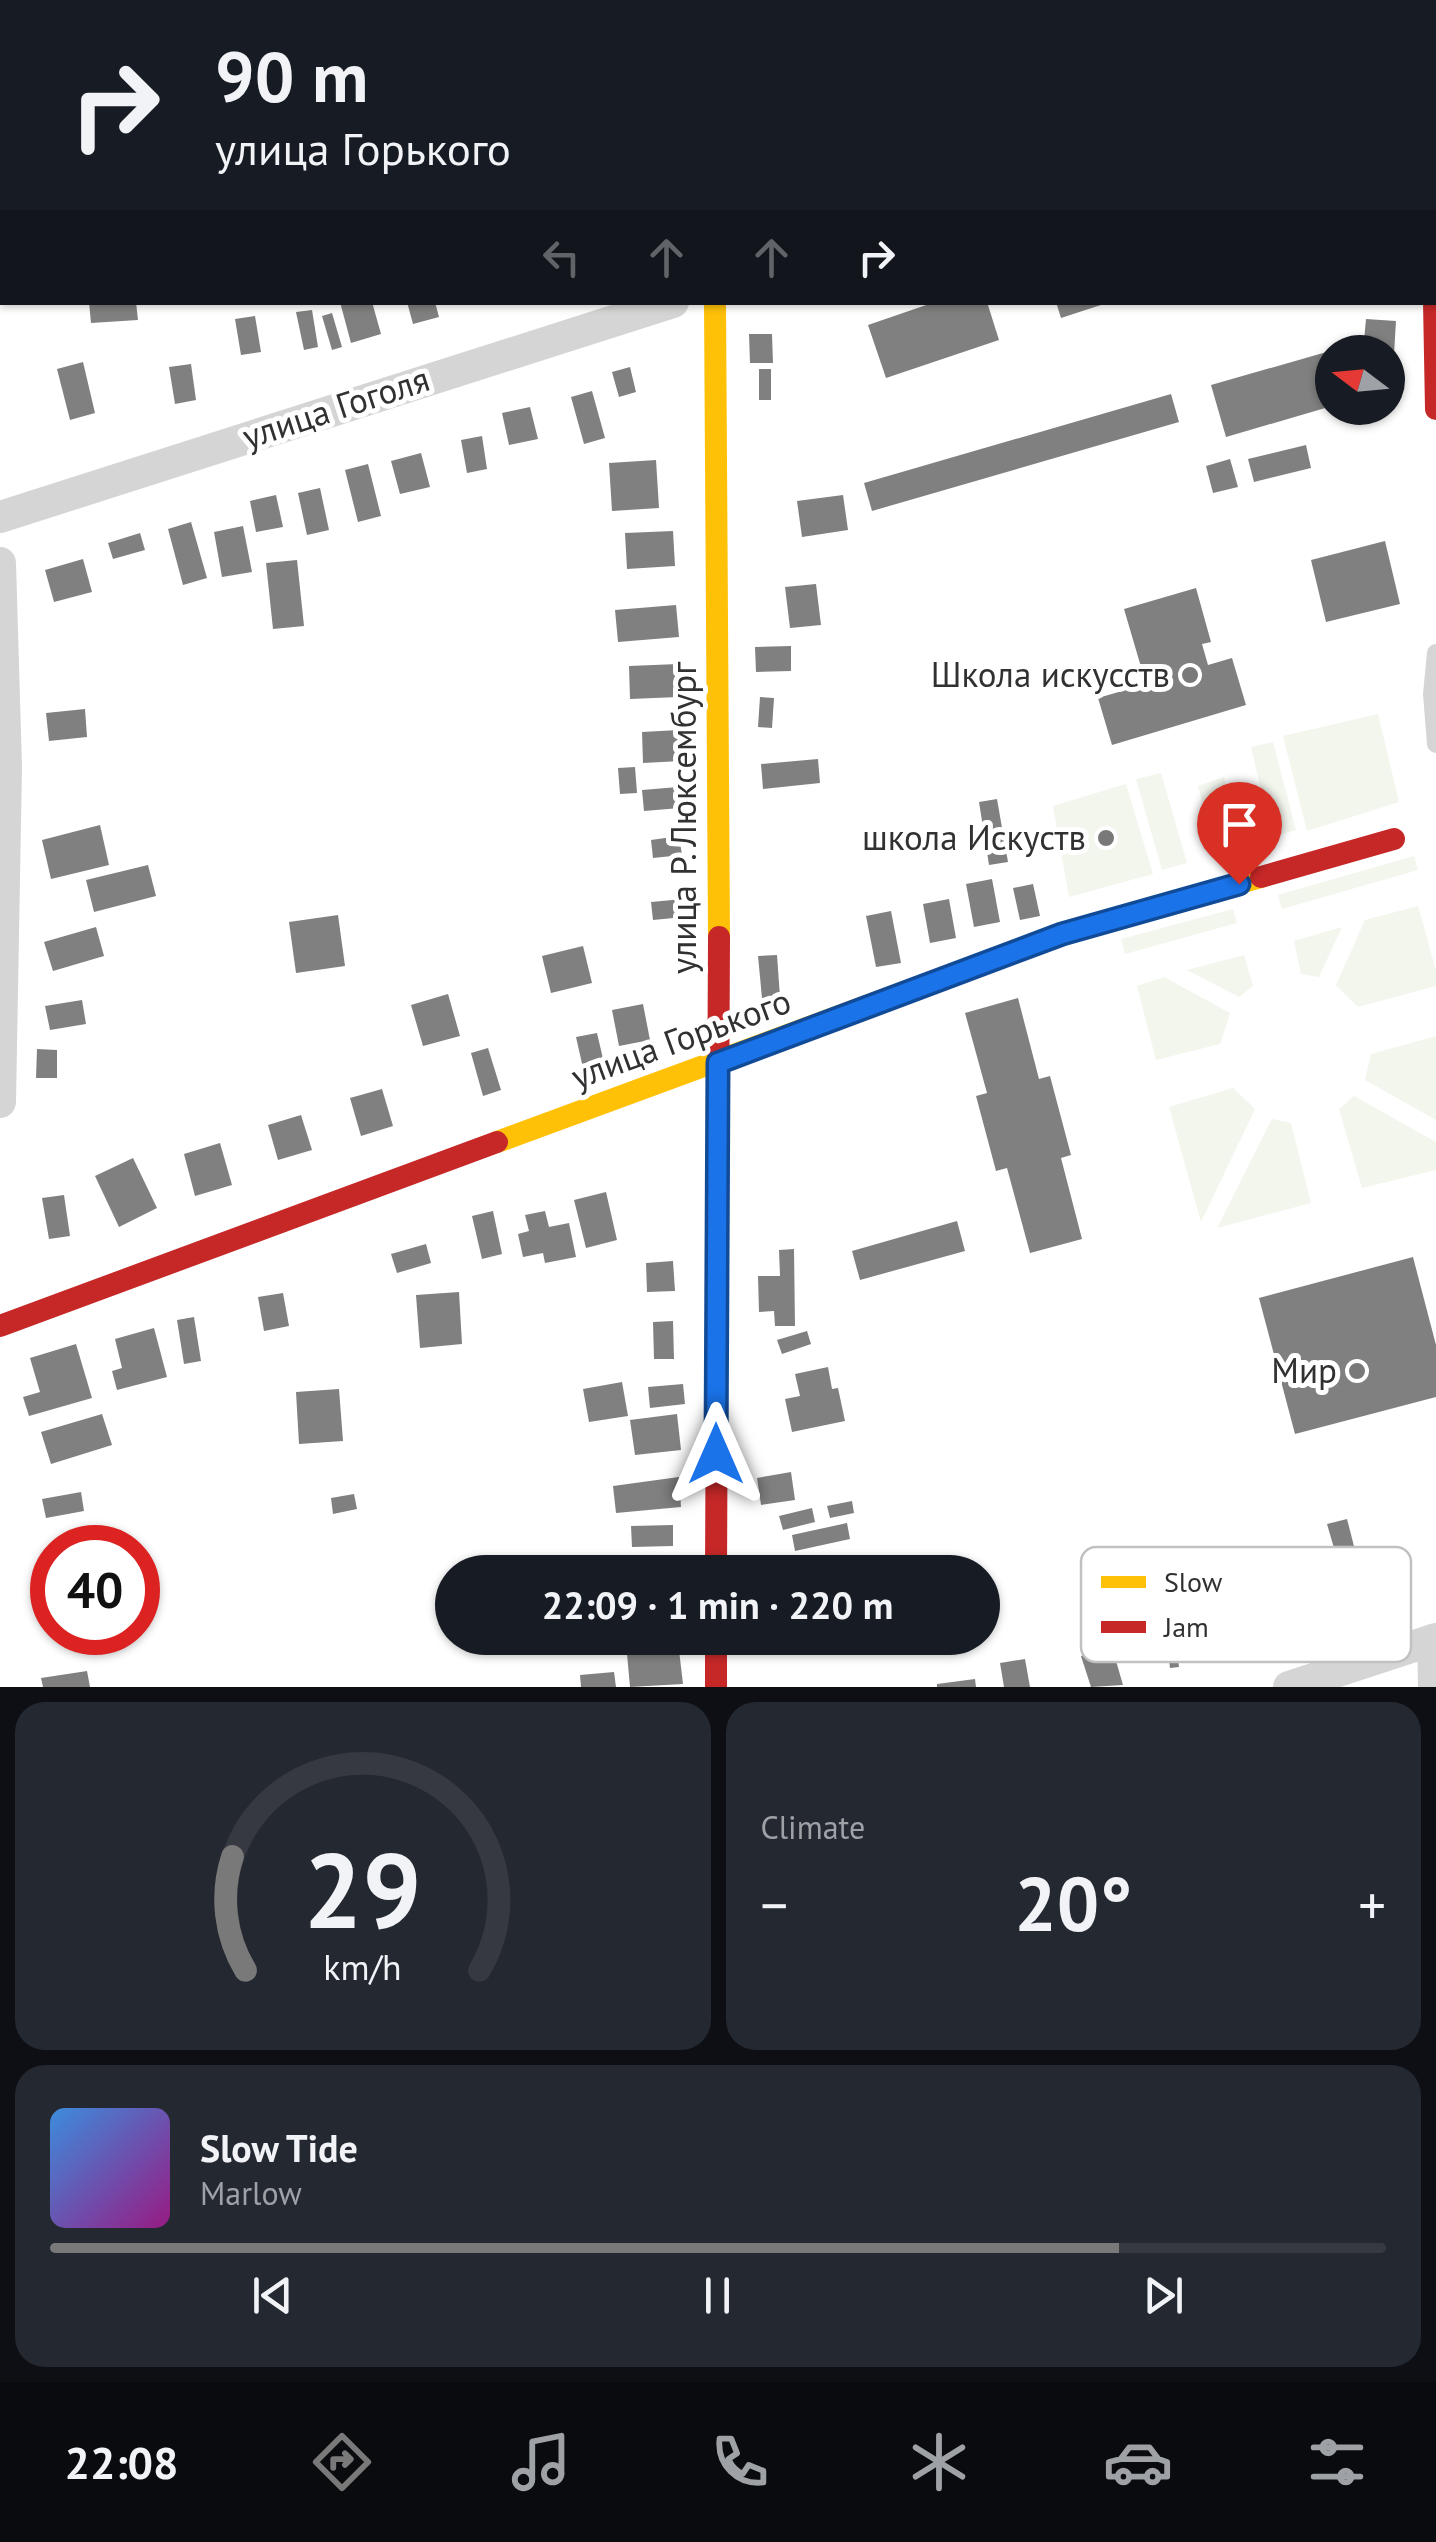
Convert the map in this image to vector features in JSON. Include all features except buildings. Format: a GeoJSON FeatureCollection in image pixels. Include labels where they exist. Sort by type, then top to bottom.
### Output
{"type":"FeatureCollection","features":[{"type":"Feature","properties":{"kind":"street","name":"улица Гоголя"},"geometry":{"type":"LineString","coordinates":[[0,517],[665,305]]}},
{"type":"Feature","properties":{"kind":"street","name":"улица Р. Люксембург"},"geometry":{"type":"LineString","coordinates":[[715,305],[716,1555]]}},
{"type":"Feature","properties":{"kind":"street"},"geometry":{"type":"LineString","coordinates":[[1434,305],[1436,410]]}},
{"type":"Feature","properties":{"kind":"street"},"geometry":{"type":"LineString","coordinates":[[0,564],[6,768],[0,1102]]}},
{"type":"Feature","properties":{"kind":"street","name":"улица Горького"},"geometry":{"type":"LineString","coordinates":[[0,1326],[1062,934],[1394,839]]}},
{"type":"Feature","properties":{"kind":"street"},"geometry":{"type":"LineString","coordinates":[[1434,1640],[1434,1687]]}},
{"type":"Feature","properties":{"kind":"street"},"geometry":{"type":"LineString","coordinates":[[716,1655],[716,1687]]}},
{"type":"Feature","properties":{"kind":"street"},"geometry":{"type":"LineString","coordinates":[[1289,1687],[1366,1662]]}},
{"type":"Feature","properties":{"kind":"lane"},"geometry":{"type":"LineString","coordinates":[[1436,653],[1432,694],[1436,744]]}},
{"type":"Feature","properties":{"kind":"shaded area"},"geometry":{"type":"Polygon","coordinates":[[[1378,714],[1399,802],[1307,831],[1283,736],[1378,714]]]}},
{"type":"Feature","properties":{"kind":"shaded area"},"geometry":{"type":"Polygon","coordinates":[[[1273,742],[1296,830],[1272,837],[1251,747],[1273,742]]]}},
{"type":"Feature","properties":{"kind":"shaded area"},"geometry":{"type":"Polygon","coordinates":[[[1161,773],[1187,863],[1162,870],[1136,779],[1161,773]]]}},
{"type":"Feature","properties":{"kind":"shaded area"},"geometry":{"type":"Polygon","coordinates":[[[1224,777],[1238,827],[1212,838],[1198,786],[1224,777]]]}},
{"type":"Feature","properties":{"kind":"shaded area"},"geometry":{"type":"Polygon","coordinates":[[[1126,784],[1153,874],[1069,897],[1053,806],[1126,784]]]}},
{"type":"Feature","properties":{"kind":"shaded area"},"geometry":{"type":"Polygon","coordinates":[[[1414,856],[1418,870],[1282,909],[1278,895],[1414,856]]]}},
{"type":"Feature","properties":{"kind":"shaded area"},"geometry":{"type":"Polygon","coordinates":[[[1418,906],[1436,971],[1436,986],[1358,1007],[1336,985],[1365,920],[1418,906]]]}},
{"type":"Feature","properties":{"kind":"shaded area"},"geometry":{"type":"Polygon","coordinates":[[[1233,909],[1237,923],[1125,954],[1121,939],[1233,909]]]}},
{"type":"Feature","properties":{"kind":"shaded area"},"geometry":{"type":"Polygon","coordinates":[[[1342,927],[1319,977],[1301,974],[1294,941],[1342,927]]]}},
{"type":"Feature","properties":{"kind":"shaded area"},"geometry":{"type":"Polygon","coordinates":[[[1244,955],[1253,986],[1239,997],[1187,970],[1244,955]]]}},
{"type":"Feature","properties":{"kind":"shaded area"},"geometry":{"type":"Polygon","coordinates":[[[1164,977],[1230,1013],[1220,1044],[1156,1060],[1137,986],[1164,977]]]}},
{"type":"Feature","properties":{"kind":"shaded area"},"geometry":{"type":"Polygon","coordinates":[[[1436,1036],[1436,1120],[1365,1080],[1371,1054],[1436,1036]]]}},
{"type":"Feature","properties":{"kind":"shaded area"},"geometry":{"type":"Polygon","coordinates":[[[1233,1088],[1255,1109],[1201,1222],[1169,1107],[1233,1088]]]}},
{"type":"Feature","properties":{"kind":"shaded area"},"geometry":{"type":"Polygon","coordinates":[[[1354,1096],[1436,1142],[1436,1170],[1362,1188],[1339,1109],[1354,1096]]]}},
{"type":"Feature","properties":{"kind":"shaded area"},"geometry":{"type":"Polygon","coordinates":[[[1272,1119],[1291,1123],[1311,1203],[1217,1228],[1272,1119]]]}},
{"type":"Feature","properties":{"kind":"traffic: slow"},"geometry":{"type":"LineString","coordinates":[[715,305],[719,937]]}},
{"type":"Feature","properties":{"kind":"traffic: slow"},"geometry":{"type":"LineString","coordinates":[[497,1142],[1062,934],[1261,877]]}},
{"type":"Feature","properties":{"kind":"traffic: jam"},"geometry":{"type":"LineString","coordinates":[[1434,305],[1436,409]]}},
{"type":"Feature","properties":{"kind":"traffic: jam"},"geometry":{"type":"LineString","coordinates":[[1261,877],[1394,839]]}},
{"type":"Feature","properties":{"kind":"traffic: jam"},"geometry":{"type":"LineString","coordinates":[[716,1555],[719,937]]}},
{"type":"Feature","properties":{"kind":"traffic: jam"},"geometry":{"type":"LineString","coordinates":[[0,1326],[497,1142]]}},
{"type":"Feature","properties":{"kind":"traffic: jam"},"geometry":{"type":"LineString","coordinates":[[716,1655],[716,1687]]}},
{"type":"Feature","properties":{"kind":"place","name":"Школа искусств"},"geometry":{"type":"Point","coordinates":[1190,675]}},
{"type":"Feature","properties":{"kind":"place","name":"школа Искуств"},"geometry":{"type":"Point","coordinates":[1106,838]}},
{"type":"Feature","properties":{"kind":"place","name":"Мир"},"geometry":{"type":"Point","coordinates":[1357,1371]}},
{"type":"Feature","properties":{"kind":"route"},"geometry":{"type":"LineString","coordinates":[[716,1454],[718,1063],[1062,934],[1239,884]]}}]}
